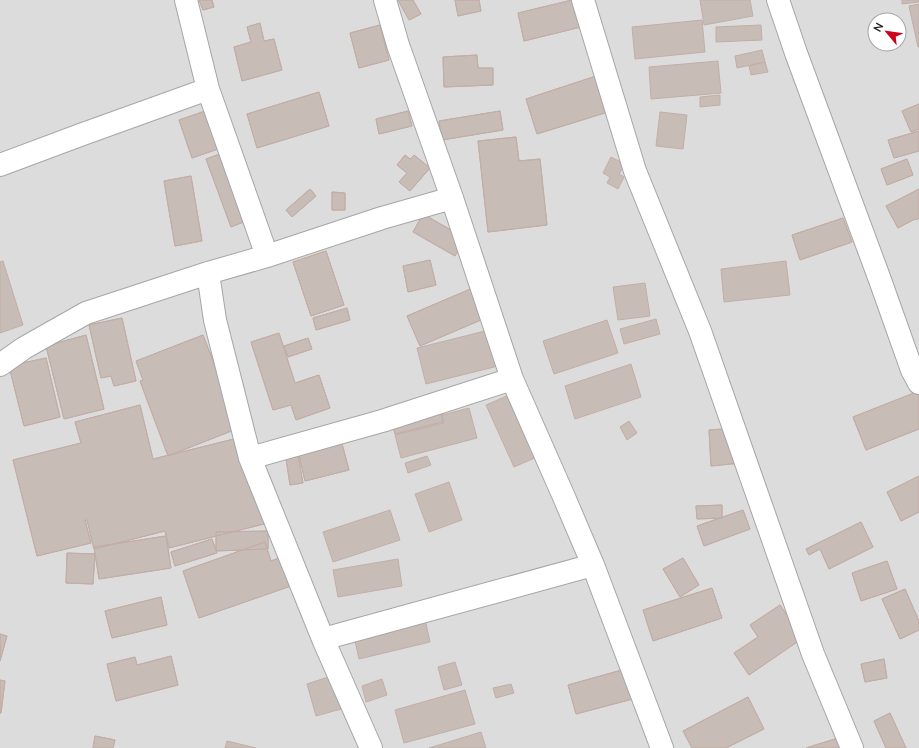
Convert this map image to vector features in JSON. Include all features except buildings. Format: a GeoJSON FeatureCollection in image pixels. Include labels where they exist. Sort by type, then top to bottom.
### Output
{"type":"FeatureCollection","features":[{"type":"Feature","properties":{"kind":"street"},"geometry":{"type":"LineString","coordinates":[[186,0],[208,89],[267,256]]}},
{"type":"Feature","properties":{"kind":"street"},"geometry":{"type":"LineString","coordinates":[[385,0],[398,45],[452,198],[512,379],[593,565],[662,748]]}},
{"type":"Feature","properties":{"kind":"street"},"geometry":{"type":"LineString","coordinates":[[583,0],[634,171],[700,331],[813,654],[852,748]]}},
{"type":"Feature","properties":{"kind":"street"},"geometry":{"type":"LineString","coordinates":[[778,0],[912,370],[919,384]]}},
{"type":"Feature","properties":{"kind":"street"},"geometry":{"type":"LineString","coordinates":[[0,165],[208,89]]}},
{"type":"Feature","properties":{"kind":"street"},"geometry":{"type":"LineString","coordinates":[[0,365],[24,348],[86,313],[382,218],[452,198]]}},
{"type":"Feature","properties":{"kind":"street"},"geometry":{"type":"LineString","coordinates":[[208,273],[215,320],[250,458],[323,639],[371,748]]}},
{"type":"Feature","properties":{"kind":"street"},"geometry":{"type":"LineString","coordinates":[[250,458],[382,421],[512,379]]}},
{"type":"Feature","properties":{"kind":"street"},"geometry":{"type":"LineString","coordinates":[[323,639],[593,565]]}},
{"type":"Feature","properties":{"kind":"shaded area"},"geometry":{"type":"Polygon","coordinates":[[[0,0],[919,0],[919,748],[0,748],[0,0]]]}}]}
